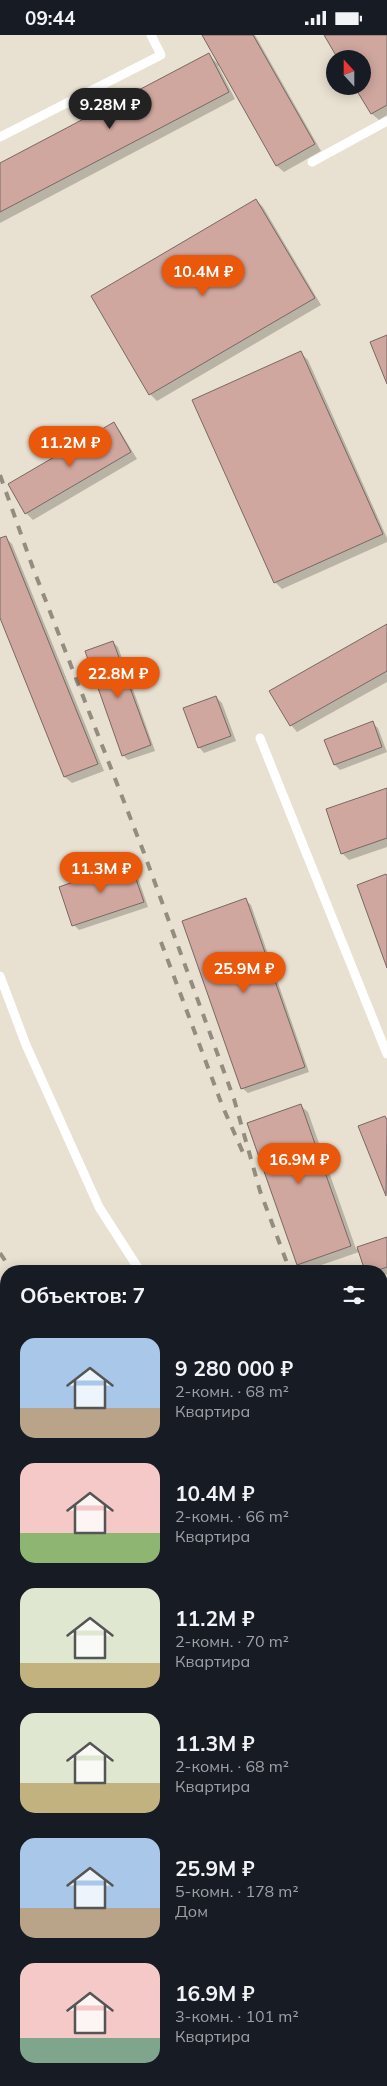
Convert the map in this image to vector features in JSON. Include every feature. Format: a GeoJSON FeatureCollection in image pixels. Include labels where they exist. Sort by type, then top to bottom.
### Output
{"type":"FeatureCollection","features":[{"type":"Feature","properties":{"kind":"lane"},"geometry":{"type":"LineString","coordinates":[[0,137],[161,55],[151,35]]}},
{"type":"Feature","properties":{"kind":"lane"},"geometry":{"type":"LineString","coordinates":[[312,162],[387,121]]}},
{"type":"Feature","properties":{"kind":"lane"},"geometry":{"type":"LineString","coordinates":[[260,738],[387,1054]]}},
{"type":"Feature","properties":{"kind":"lane"},"geometry":{"type":"LineString","coordinates":[[0,976],[26,1045],[99,1207],[136,1265]]}},
{"type":"Feature","properties":{"kind":"building"},"geometry":{"type":"Polygon","coordinates":[[[202,35],[253,35],[315,144],[276,166],[202,35]]]}},
{"type":"Feature","properties":{"kind":"building"},"geometry":{"type":"Polygon","coordinates":[[[324,35],[387,35],[387,105],[371,114],[359,95],[371,95],[371,50],[333,50],[324,35]]]}},
{"type":"Feature","properties":{"kind":"building"},"geometry":{"type":"Polygon","coordinates":[[[209,53],[229,92],[0,212],[0,163],[209,53]]]}},
{"type":"Feature","properties":{"kind":"building"},"geometry":{"type":"Polygon","coordinates":[[[256,199],[315,298],[149,395],[91,296],[256,199]]]}},
{"type":"Feature","properties":{"kind":"building"},"geometry":{"type":"Polygon","coordinates":[[[387,335],[387,384],[370,342],[387,335]]]}},
{"type":"Feature","properties":{"kind":"building"},"geometry":{"type":"Polygon","coordinates":[[[301,351],[383,534],[274,583],[192,400],[301,351]]]}},
{"type":"Feature","properties":{"kind":"building"},"geometry":{"type":"Polygon","coordinates":[[[114,422],[131,452],[25,514],[8,484],[114,422]]]}},
{"type":"Feature","properties":{"kind":"building"},"geometry":{"type":"Polygon","coordinates":[[[6,536],[98,764],[64,777],[0,618],[0,538],[6,536]]]}},
{"type":"Feature","properties":{"kind":"building"},"geometry":{"type":"Polygon","coordinates":[[[387,624],[387,671],[290,726],[269,691],[387,624]]]}},
{"type":"Feature","properties":{"kind":"building"},"geometry":{"type":"Polygon","coordinates":[[[113,641],[151,745],[122,756],[85,651],[113,641]]]}},
{"type":"Feature","properties":{"kind":"building"},"geometry":{"type":"Polygon","coordinates":[[[216,696],[231,736],[198,748],[183,708],[216,696]]]}},
{"type":"Feature","properties":{"kind":"building"},"geometry":{"type":"Polygon","coordinates":[[[373,721],[382,747],[334,765],[324,740],[373,721]]]}},
{"type":"Feature","properties":{"kind":"building"},"geometry":{"type":"Polygon","coordinates":[[[387,788],[387,838],[341,854],[326,809],[387,788]]]}},
{"type":"Feature","properties":{"kind":"building"},"geometry":{"type":"Polygon","coordinates":[[[130,862],[144,902],[72,926],[59,887],[130,862]]]}},
{"type":"Feature","properties":{"kind":"building"},"geometry":{"type":"Polygon","coordinates":[[[386,874],[387,876],[387,968],[357,885],[386,874]]]}},
{"type":"Feature","properties":{"kind":"building"},"geometry":{"type":"Polygon","coordinates":[[[246,898],[305,1067],[241,1089],[182,921],[246,898]]]}},
{"type":"Feature","properties":{"kind":"building"},"geometry":{"type":"Polygon","coordinates":[[[301,1104],[351,1246],[297,1265],[247,1123],[301,1104]]]}},
{"type":"Feature","properties":{"kind":"building"},"geometry":{"type":"Polygon","coordinates":[[[385,1116],[387,1120],[386,1196],[358,1126],[385,1116]]]}},
{"type":"Feature","properties":{"kind":"building"},"geometry":{"type":"Polygon","coordinates":[[[387,1237],[387,1265],[363,1265],[357,1247],[387,1237]]]}},
{"type":"Feature","properties":{"kind":"railway"},"geometry":{"type":"LineString","coordinates":[[0,475],[33,568],[144,853],[234,1099],[260,1191],[288,1265]]}},
{"type":"Feature","properties":{"kind":"railway"},"geometry":{"type":"LineString","coordinates":[[161,942],[222,1105],[244,1155]]}},
{"type":"Feature","properties":{"kind":"railway"},"geometry":{"type":"LineString","coordinates":[[0,1253],[8,1265]]}}]}
